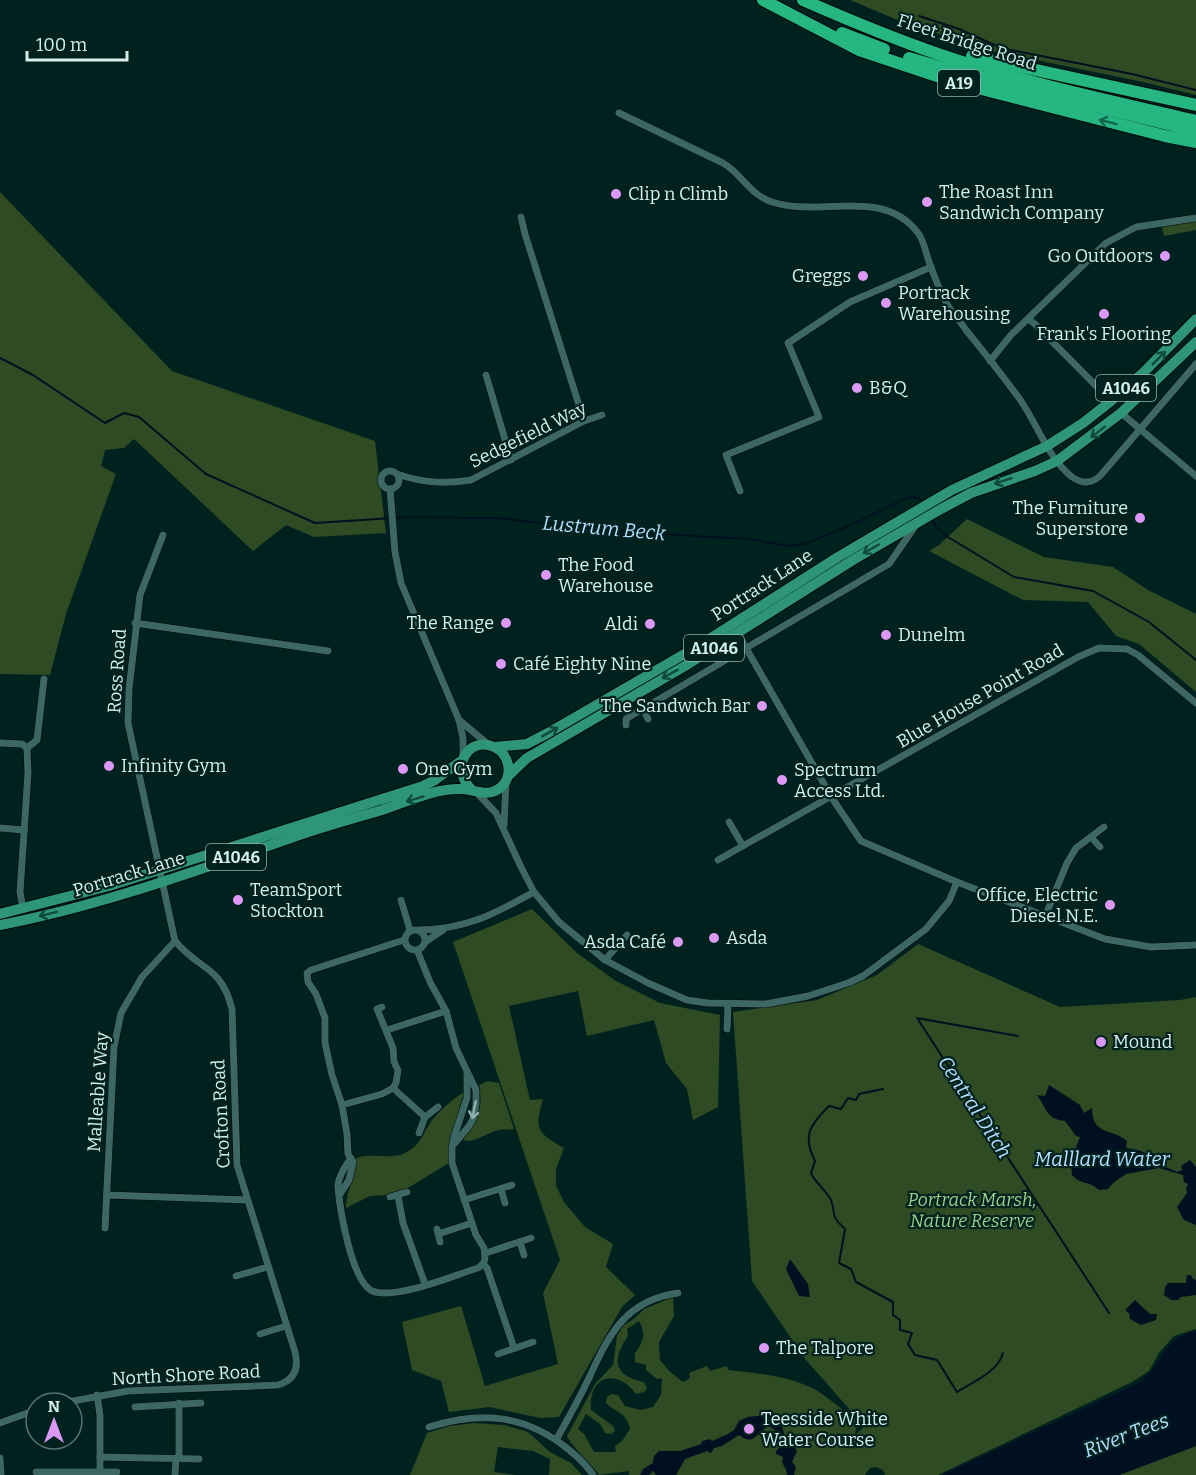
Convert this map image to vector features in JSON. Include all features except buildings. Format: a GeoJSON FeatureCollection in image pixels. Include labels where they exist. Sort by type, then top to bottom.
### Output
{"type":"FeatureCollection","features":[{"type":"Feature","properties":{"kind":"highway","name":"Fleet Bridge Road"},"geometry":{"type":"LineString","coordinates":[[763,0],[870,45],[960,73],[1054,92]]}},
{"type":"Feature","properties":{"kind":"highway","name":"A19"},"geometry":{"type":"LineString","coordinates":[[763,0],[860,50],[958,83],[1196,142]]}},
{"type":"Feature","properties":{"kind":"highway","name":"Fleet Bridge Road"},"geometry":{"type":"LineString","coordinates":[[802,0],[908,43],[1054,92]]}},
{"type":"Feature","properties":{"kind":"highway","name":"A19"},"geometry":{"type":"LineString","coordinates":[[821,0],[892,30],[958,53],[1196,105]]}},
{"type":"Feature","properties":{"kind":"highway","name":"A19"},"geometry":{"type":"LineString","coordinates":[[1054,92],[1196,121]]}},
{"type":"Feature","properties":{"kind":"highway","name":"A19"},"geometry":{"type":"LineString","coordinates":[[1054,92],[1196,131]]}},
{"type":"Feature","properties":{"kind":"highway"},"geometry":{"type":"LineString","coordinates":[[1165,136],[1196,148]]}},
{"type":"Feature","properties":{"kind":"main road","name":"A1046"},"geometry":{"type":"LineString","coordinates":[[1047,446],[1112,401],[1196,319]]}},
{"type":"Feature","properties":{"kind":"main road","name":"A1046"},"geometry":{"type":"LineString","coordinates":[[1057,460],[1082,444],[1121,413],[1196,342]]}},
{"type":"Feature","properties":{"kind":"main road","name":"Portrack Lane"},"geometry":{"type":"LineString","coordinates":[[0,925],[68,910],[163,882],[293,837],[432,794],[459,789],[491,793],[500,788],[522,761],[532,754],[738,634],[919,518],[969,481],[1047,446]]}},
{"type":"Feature","properties":{"kind":"main road","name":"Portrack Lane"},"geometry":{"type":"LineString","coordinates":[[938,504],[1035,471],[1057,460]]}},
{"type":"Feature","properties":{"kind":"main road","name":"Portrack Lane"},"geometry":{"type":"LineString","coordinates":[[0,914],[160,870],[423,786],[435,780],[471,749],[479,746],[526,744],[700,645],[838,557],[919,518]]}},
{"type":"Feature","properties":{"kind":"main road"},"geometry":{"type":"LineString","coordinates":[[493,747],[504,755],[508,765],[507,779]]}},
{"type":"Feature","properties":{"kind":"main road"},"geometry":{"type":"LineString","coordinates":[[462,759],[460,774],[464,783],[474,791]]}},
{"type":"Feature","properties":{"kind":"street"},"geometry":{"type":"LineString","coordinates":[[619,113],[723,163],[738,174],[753,192],[772,202],[807,207],[876,207],[892,212],[910,225],[919,234],[948,305],[1019,398],[1057,460],[1074,478],[1086,483],[1095,481],[1196,364]]}},
{"type":"Feature","properties":{"kind":"street"},"geometry":{"type":"LineString","coordinates":[[521,216],[584,421]]}},
{"type":"Feature","properties":{"kind":"street"},"geometry":{"type":"LineString","coordinates":[[990,361],[1028,319],[1089,258],[1114,237],[1136,227],[1196,218]]}},
{"type":"Feature","properties":{"kind":"street"},"geometry":{"type":"LineString","coordinates":[[740,491],[726,456],[819,417],[788,343],[850,302],[931,267]]}},
{"type":"Feature","properties":{"kind":"street"},"geometry":{"type":"LineString","coordinates":[[1028,319],[1112,401]]}},
{"type":"Feature","properties":{"kind":"street"},"geometry":{"type":"LineString","coordinates":[[486,375],[511,460]]}},
{"type":"Feature","properties":{"kind":"street"},"geometry":{"type":"LineString","coordinates":[[1121,413],[1196,476]]}},
{"type":"Feature","properties":{"kind":"street","name":"Sedgefield Way"},"geometry":{"type":"LineString","coordinates":[[397,474],[420,482],[471,480],[584,421],[602,416]]}},
{"type":"Feature","properties":{"kind":"street"},"geometry":{"type":"LineString","coordinates":[[420,482],[393,488],[386,489],[381,484],[381,475],[389,470],[397,474],[399,480],[393,488],[391,507],[395,552],[401,584],[459,720],[464,738],[462,759]]}},
{"type":"Feature","properties":{"kind":"street","name":"Portrack Lane"},"geometry":{"type":"LineString","coordinates":[[626,725],[626,719],[884,567],[892,561],[919,518]]}},
{"type":"Feature","properties":{"kind":"street","name":"Ross Road"},"geometry":{"type":"LineString","coordinates":[[163,535],[140,595],[128,696],[128,723],[163,882]]}},
{"type":"Feature","properties":{"kind":"street"},"geometry":{"type":"LineString","coordinates":[[135,623],[328,651]]}},
{"type":"Feature","properties":{"kind":"street"},"geometry":{"type":"LineString","coordinates":[[738,634],[832,798],[861,841],[1093,936],[1129,944],[1172,947],[1196,945]]}},
{"type":"Feature","properties":{"kind":"street","name":"Blue House Point Road"},"geometry":{"type":"LineString","coordinates":[[718,861],[1078,657],[1099,648],[1127,649],[1133,652],[1196,703]]}},
{"type":"Feature","properties":{"kind":"street"},"geometry":{"type":"LineString","coordinates":[[27,748],[36,740],[44,679]]}},
{"type":"Feature","properties":{"kind":"street"},"geometry":{"type":"LineString","coordinates":[[643,709],[648,719]]}},
{"type":"Feature","properties":{"kind":"street"},"geometry":{"type":"LineString","coordinates":[[459,720],[493,747]]}},
{"type":"Feature","properties":{"kind":"street"},"geometry":{"type":"LineString","coordinates":[[0,743],[22,744],[27,748],[20,892],[23,909]]}},
{"type":"Feature","properties":{"kind":"street"},"geometry":{"type":"LineString","coordinates":[[504,827],[507,779]]}},
{"type":"Feature","properties":{"kind":"street"},"geometry":{"type":"LineString","coordinates":[[474,791],[496,813],[534,892],[559,922],[605,960],[648,983],[687,1000],[728,1004],[766,1004],[788,1001],[818,993],[863,976],[926,929],[949,901],[957,882]]}},
{"type":"Feature","properties":{"kind":"street"},"geometry":{"type":"LineString","coordinates":[[729,822],[743,846]]}},
{"type":"Feature","properties":{"kind":"street"},"geometry":{"type":"LineString","coordinates":[[1045,916],[1066,863],[1076,848],[1104,827]]}},
{"type":"Feature","properties":{"kind":"street"},"geometry":{"type":"LineString","coordinates":[[0,828],[24,830]]}},
{"type":"Feature","properties":{"kind":"street"},"geometry":{"type":"LineString","coordinates":[[1091,837],[1100,847]]}},
{"type":"Feature","properties":{"kind":"street"},"geometry":{"type":"LineString","coordinates":[[163,882],[175,941]]}},
{"type":"Feature","properties":{"kind":"street"},"geometry":{"type":"LineString","coordinates":[[404,940],[410,930],[443,930],[481,919],[534,892]]}},
{"type":"Feature","properties":{"kind":"street"},"geometry":{"type":"LineString","coordinates":[[401,900],[410,930]]}},
{"type":"Feature","properties":{"kind":"street"},"geometry":{"type":"LineString","coordinates":[[419,930],[425,942]]}},
{"type":"Feature","properties":{"kind":"street"},"geometry":{"type":"LineString","coordinates":[[404,940],[410,949],[417,950],[443,930]]}},
{"type":"Feature","properties":{"kind":"street"},"geometry":{"type":"LineString","coordinates":[[605,960],[627,935]]}},
{"type":"Feature","properties":{"kind":"street"},"geometry":{"type":"LineString","coordinates":[[404,940],[307,973],[325,1018],[325,1043],[342,1105],[348,1154],[351,1158],[337,1187],[340,1194],[341,1213],[359,1278],[372,1292],[402,1292],[478,1268],[483,1264],[486,1253],[472,1223],[452,1163],[452,1148],[469,1126],[475,1113],[476,1090],[456,1048],[446,1011],[430,982],[417,950]]}},
{"type":"Feature","properties":{"kind":"street","name":"Malleable Way"},"geometry":{"type":"LineString","coordinates":[[105,1228],[114,1047],[121,1013],[142,977],[175,941]]}},
{"type":"Feature","properties":{"kind":"street","name":"Crofton Road"},"geometry":{"type":"LineString","coordinates":[[175,941],[182,950],[219,978],[229,997],[232,1010],[236,1148],[240,1177],[297,1361]]}},
{"type":"Feature","properties":{"kind":"street"},"geometry":{"type":"LineString","coordinates":[[727,1029],[728,1004]]}},
{"type":"Feature","properties":{"kind":"street"},"geometry":{"type":"LineString","coordinates":[[342,1105],[371,1098],[393,1088],[398,1070],[387,1030],[382,1026],[377,1009],[382,1007]]}},
{"type":"Feature","properties":{"kind":"street"},"geometry":{"type":"LineString","coordinates":[[387,1030],[446,1011]]}},
{"type":"Feature","properties":{"kind":"street"},"geometry":{"type":"LineString","coordinates":[[455,1143],[455,1134],[467,1098],[467,1073]]}},
{"type":"Feature","properties":{"kind":"street"},"geometry":{"type":"LineString","coordinates":[[393,1088],[425,1117]]}},
{"type":"Feature","properties":{"kind":"street"},"geometry":{"type":"LineString","coordinates":[[419,1133],[425,1117],[438,1107]]}},
{"type":"Feature","properties":{"kind":"street"},"geometry":{"type":"LineString","coordinates":[[464,1200],[512,1185]]}},
{"type":"Feature","properties":{"kind":"street"},"geometry":{"type":"LineString","coordinates":[[501,1189],[505,1203]]}},
{"type":"Feature","properties":{"kind":"street"},"geometry":{"type":"LineString","coordinates":[[406,1192],[394,1197],[424,1284]]}},
{"type":"Feature","properties":{"kind":"street"},"geometry":{"type":"LineString","coordinates":[[106,1195],[247,1200]]}},
{"type":"Feature","properties":{"kind":"street"},"geometry":{"type":"LineString","coordinates":[[440,1242],[437,1231],[472,1223]]}},
{"type":"Feature","properties":{"kind":"street"},"geometry":{"type":"LineString","coordinates":[[486,1253],[531,1238]]}},
{"type":"Feature","properties":{"kind":"street"},"geometry":{"type":"LineString","coordinates":[[519,1242],[524,1255]]}},
{"type":"Feature","properties":{"kind":"street"},"geometry":{"type":"LineString","coordinates":[[483,1264],[487,1268],[514,1348]]}},
{"type":"Feature","properties":{"kind":"street"},"geometry":{"type":"LineString","coordinates":[[236,1276],[268,1267]]}},
{"type":"Feature","properties":{"kind":"street"},"geometry":{"type":"LineString","coordinates":[[556,1440],[616,1326],[651,1299],[678,1293]]}},
{"type":"Feature","properties":{"kind":"street"},"geometry":{"type":"LineString","coordinates":[[260,1334],[286,1326]]}},
{"type":"Feature","properties":{"kind":"street"},"geometry":{"type":"LineString","coordinates":[[498,1354],[533,1342]]}},
{"type":"Feature","properties":{"kind":"street","name":"North Shore Road"},"geometry":{"type":"LineString","coordinates":[[84,1398],[158,1389],[278,1385],[293,1377],[297,1370],[297,1361]]}},
{"type":"Feature","properties":{"kind":"street"},"geometry":{"type":"LineString","coordinates":[[98,1395],[100,1472]]}},
{"type":"Feature","properties":{"kind":"street"},"geometry":{"type":"LineString","coordinates":[[175,1475],[179,1403]]}},
{"type":"Feature","properties":{"kind":"street"},"geometry":{"type":"LineString","coordinates":[[135,1407],[201,1403]]}},
{"type":"Feature","properties":{"kind":"street"},"geometry":{"type":"LineString","coordinates":[[0,1423],[24,1414]]}},
{"type":"Feature","properties":{"kind":"street"},"geometry":{"type":"LineString","coordinates":[[429,1427],[466,1418],[501,1418],[526,1425],[556,1440],[583,1461],[593,1475]]}},
{"type":"Feature","properties":{"kind":"street"},"geometry":{"type":"LineString","coordinates":[[100,1457],[199,1459]]}},
{"type":"Feature","properties":{"kind":"street"},"geometry":{"type":"LineString","coordinates":[[0,1458],[1,1475]]}},
{"type":"Feature","properties":{"kind":"street"},"geometry":{"type":"LineString","coordinates":[[36,1472],[117,1473],[118,1458]]}},
{"type":"Feature","properties":{"kind":"green space"},"geometry":{"type":"Polygon","coordinates":[[[850,0],[1196,0],[1196,95],[983,49],[895,19],[850,0]]]}},
{"type":"Feature","properties":{"kind":"green space"},"geometry":{"type":"Polygon","coordinates":[[[0,192],[172,371],[375,441],[386,533],[314,537],[286,525],[253,551],[134,439],[124,448],[105,450],[101,466],[116,474],[66,614],[50,675],[0,674],[0,192]]]}},
{"type":"Feature","properties":{"kind":"green space"},"geometry":{"type":"Polygon","coordinates":[[[1196,221],[1196,230],[1164,236],[1162,227],[1196,221]]]}},
{"type":"Feature","properties":{"kind":"green space"},"geometry":{"type":"Polygon","coordinates":[[[967,519],[1044,557],[1113,567],[1148,590],[1196,614],[1196,692],[1139,644],[1116,636],[1088,602],[1023,600],[929,551],[939,545],[967,519]]]}},
{"type":"Feature","properties":{"kind":"green space"},"geometry":{"type":"Polygon","coordinates":[[[532,909],[577,953],[616,981],[660,1003],[720,1015],[718,1107],[693,1120],[687,1089],[666,1063],[654,1020],[587,1036],[578,991],[509,1006],[530,1100],[543,1099],[539,1117],[540,1129],[548,1138],[564,1148],[556,1169],[556,1186],[564,1202],[585,1227],[613,1244],[606,1267],[635,1295],[622,1307],[559,1417],[540,1418],[490,1407],[449,1412],[441,1381],[412,1370],[402,1322],[461,1306],[485,1386],[558,1364],[543,1293],[560,1260],[453,942],[532,909]]]}},
{"type":"Feature","properties":{"kind":"green space","name":"Portrack Marsh, Nature Reserve"},"geometry":{"type":"Polygon","coordinates":[[[918,944],[1060,1007],[1180,1000],[1196,997],[1196,1329],[1174,1336],[1159,1353],[1149,1371],[1132,1382],[938,1475],[885,1475],[883,1470],[876,1467],[870,1468],[865,1475],[629,1475],[629,1471],[599,1475],[567,1436],[595,1384],[613,1365],[617,1336],[623,1326],[644,1309],[673,1297],[674,1316],[659,1342],[660,1360],[683,1382],[690,1378],[689,1373],[707,1366],[710,1371],[727,1366],[728,1370],[784,1378],[816,1390],[857,1421],[855,1435],[864,1427],[866,1428],[806,1360],[752,1281],[733,1012],[817,1000],[877,975],[918,944]],[[639,1321],[627,1329],[628,1336],[619,1352],[618,1365],[626,1376],[644,1382],[647,1388],[644,1392],[636,1394],[620,1380],[612,1378],[605,1379],[594,1389],[591,1410],[613,1426],[615,1431],[611,1434],[605,1433],[600,1424],[586,1414],[578,1429],[584,1434],[594,1452],[616,1452],[615,1446],[622,1441],[630,1429],[624,1416],[606,1403],[607,1397],[611,1394],[618,1395],[625,1406],[640,1410],[653,1407],[661,1395],[662,1378],[657,1379],[646,1370],[646,1365],[635,1362],[635,1353],[643,1337],[639,1321]]]}},
{"type":"Feature","properties":{"kind":"green space"},"geometry":{"type":"Polygon","coordinates":[[[488,1081],[499,1083],[514,1129],[501,1129],[472,1140],[463,1140],[480,1109],[479,1085],[488,1081]]]}},
{"type":"Feature","properties":{"kind":"green space"},"geometry":{"type":"Polygon","coordinates":[[[464,1092],[448,1149],[449,1163],[406,1189],[388,1195],[370,1196],[346,1208],[356,1158],[395,1156],[411,1149],[418,1143],[436,1115],[464,1092]]]}},
{"type":"Feature","properties":{"kind":"green space"},"geometry":{"type":"Polygon","coordinates":[[[474,1423],[504,1425],[528,1432],[550,1452],[571,1463],[582,1475],[549,1475],[550,1459],[533,1451],[498,1447],[494,1472],[516,1475],[410,1475],[427,1433],[449,1426],[474,1423]]]}},
{"type":"Feature","properties":{"kind":"green space"},"geometry":{"type":"Polygon","coordinates":[[[1196,1446],[1196,1475],[1119,1475],[1196,1446]]]}},
{"type":"Feature","properties":{"kind":"water","name":"Malllard Water"},"geometry":{"type":"Polygon","coordinates":[[[1049,1085],[1080,1105],[1084,1113],[1092,1108],[1095,1123],[1127,1141],[1126,1148],[1145,1153],[1177,1172],[1182,1170],[1181,1166],[1190,1160],[1196,1167],[1196,1225],[1184,1220],[1177,1207],[1187,1193],[1188,1184],[1184,1182],[1183,1175],[1159,1168],[1126,1174],[1108,1189],[1099,1190],[1079,1181],[1072,1175],[1071,1164],[1065,1164],[1065,1159],[1076,1159],[1074,1152],[1080,1137],[1076,1136],[1065,1121],[1050,1115],[1037,1095],[1045,1096],[1049,1085]]]}},
{"type":"Feature","properties":{"kind":"water"},"geometry":{"type":"Polygon","coordinates":[[[790,1259],[808,1284],[810,1297],[799,1296],[786,1269],[790,1259]]]}},
{"type":"Feature","properties":{"kind":"water"},"geometry":{"type":"Polygon","coordinates":[[[1187,1275],[1191,1275],[1196,1280],[1196,1295],[1171,1300],[1164,1295],[1168,1283],[1186,1283],[1187,1275]]]}},
{"type":"Feature","properties":{"kind":"water"},"geometry":{"type":"Polygon","coordinates":[[[1135,1300],[1150,1314],[1157,1314],[1156,1320],[1141,1325],[1130,1319],[1129,1313],[1125,1310],[1135,1300]]]}},
{"type":"Feature","properties":{"kind":"water","name":"River Tees"},"geometry":{"type":"Polygon","coordinates":[[[1196,1331],[1196,1446],[1119,1475],[942,1475],[1140,1382],[1155,1367],[1176,1339],[1196,1331]]]}},
{"type":"Feature","properties":{"kind":"water","name":"Teesside White Water Course"},"geometry":{"type":"Polygon","coordinates":[[[766,1415],[781,1423],[788,1447],[795,1447],[797,1451],[792,1462],[796,1467],[794,1475],[787,1475],[782,1462],[783,1457],[776,1454],[780,1447],[775,1430],[769,1426],[752,1439],[749,1440],[739,1435],[722,1446],[714,1448],[711,1453],[707,1451],[685,1459],[676,1475],[656,1475],[653,1471],[649,1475],[640,1475],[643,1469],[653,1463],[654,1456],[659,1451],[680,1451],[701,1444],[702,1441],[710,1439],[712,1441],[734,1430],[739,1421],[748,1417],[766,1415]]]}},
{"type":"Feature","properties":{"kind":"waterway"},"geometry":{"type":"LineString","coordinates":[[919,16],[959,29],[1001,48],[1132,74],[1196,90]]}},
{"type":"Feature","properties":{"kind":"waterway","name":"Lustrum Beck"},"geometry":{"type":"LineString","coordinates":[[0,358],[33,375],[105,423],[124,413],[139,417],[206,474],[315,523],[408,517],[497,518],[639,533],[750,539],[789,546],[805,544],[904,499],[913,497],[920,499],[923,503]]}},
{"type":"Feature","properties":{"kind":"waterway","name":"Lustrum Beck"},"geometry":{"type":"LineString","coordinates":[[931,519],[937,528],[948,537],[1014,577],[1093,591],[1149,622],[1196,660]]}},
{"type":"Feature","properties":{"kind":"waterway","name":"Central Ditch"},"geometry":{"type":"LineString","coordinates":[[1018,1036],[917,1018],[1109,1313]]}},
{"type":"Feature","properties":{"kind":"waterway"},"geometry":{"type":"LineString","coordinates":[[883,1089],[859,1094],[856,1100],[848,1098],[841,1109],[829,1106],[810,1131],[809,1144],[815,1161],[811,1173],[831,1200],[835,1218],[845,1229],[839,1263],[851,1269],[856,1282],[893,1302],[893,1315],[900,1320],[900,1330],[912,1333],[908,1344],[915,1355],[937,1360],[957,1392],[996,1366],[1003,1353]]}},
{"type":"Feature","properties":{"kind":"place","name":"Clip n Climb"},"geometry":{"type":"Point","coordinates":[616,194]}},
{"type":"Feature","properties":{"kind":"place","name":"The Roast Inn Sandwich Company"},"geometry":{"type":"Point","coordinates":[927,202]}},
{"type":"Feature","properties":{"kind":"place","name":"Go Outdoors"},"geometry":{"type":"Point","coordinates":[1165,256]}},
{"type":"Feature","properties":{"kind":"place","name":"Greggs"},"geometry":{"type":"Point","coordinates":[863,276]}},
{"type":"Feature","properties":{"kind":"place","name":"Portrack Warehousing"},"geometry":{"type":"Point","coordinates":[886,303]}},
{"type":"Feature","properties":{"kind":"place","name":"Frank's Flooring"},"geometry":{"type":"Point","coordinates":[1104,314]}},
{"type":"Feature","properties":{"kind":"place","name":"B&Q"},"geometry":{"type":"Point","coordinates":[857,388]}},
{"type":"Feature","properties":{"kind":"place","name":"The Furniture Superstore"},"geometry":{"type":"Point","coordinates":[1140,518]}},
{"type":"Feature","properties":{"kind":"place","name":"The Food Warehouse"},"geometry":{"type":"Point","coordinates":[546,575]}},
{"type":"Feature","properties":{"kind":"place","name":"The Range"},"geometry":{"type":"Point","coordinates":[506,623]}},
{"type":"Feature","properties":{"kind":"place","name":"Aldi"},"geometry":{"type":"Point","coordinates":[650,624]}},
{"type":"Feature","properties":{"kind":"place","name":"Dunelm"},"geometry":{"type":"Point","coordinates":[886,635]}},
{"type":"Feature","properties":{"kind":"place","name":"Café Eighty Nine"},"geometry":{"type":"Point","coordinates":[501,664]}},
{"type":"Feature","properties":{"kind":"place","name":"The Sandwich Bar"},"geometry":{"type":"Point","coordinates":[762,706]}},
{"type":"Feature","properties":{"kind":"place","name":"Infinity Gym"},"geometry":{"type":"Point","coordinates":[109,766]}},
{"type":"Feature","properties":{"kind":"place","name":"One Gym"},"geometry":{"type":"Point","coordinates":[403,769]}},
{"type":"Feature","properties":{"kind":"place","name":"Spectrum Access Ltd."},"geometry":{"type":"Point","coordinates":[782,780]}},
{"type":"Feature","properties":{"kind":"place","name":"TeamSport Stockton"},"geometry":{"type":"Point","coordinates":[238,900]}},
{"type":"Feature","properties":{"kind":"place","name":"Office, Electric Diesel N.E."},"geometry":{"type":"Point","coordinates":[1110,905]}},
{"type":"Feature","properties":{"kind":"place","name":"Asda"},"geometry":{"type":"Point","coordinates":[714,938]}},
{"type":"Feature","properties":{"kind":"place","name":"Asda Café"},"geometry":{"type":"Point","coordinates":[678,942]}},
{"type":"Feature","properties":{"kind":"place","name":"Mound"},"geometry":{"type":"Point","coordinates":[1101,1042]}},
{"type":"Feature","properties":{"kind":"place","name":"The Talpore"},"geometry":{"type":"Point","coordinates":[764,1348]}},
{"type":"Feature","properties":{"kind":"place","name":"Teesside White Water Course"},"geometry":{"type":"Point","coordinates":[749,1429]}}]}
